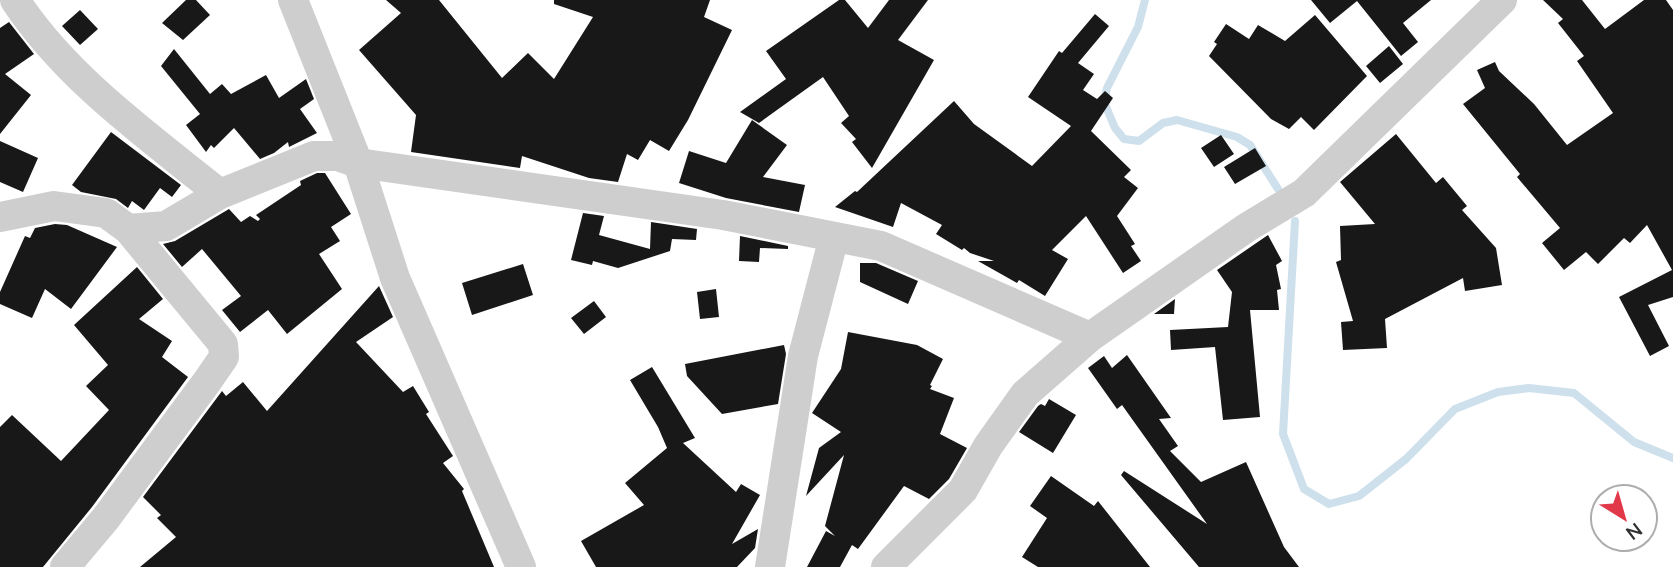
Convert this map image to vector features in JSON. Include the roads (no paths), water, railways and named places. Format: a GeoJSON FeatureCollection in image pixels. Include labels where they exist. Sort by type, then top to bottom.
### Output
{"type":"FeatureCollection","features":[{"type":"Feature","properties":{"kind":"street"},"geometry":{"type":"LineString","coordinates":[[15,0],[35,30],[72,69],[220,194]]}},
{"type":"Feature","properties":{"kind":"street"},"geometry":{"type":"LineString","coordinates":[[293,0],[358,163],[396,278],[521,567]]}},
{"type":"Feature","properties":{"kind":"street"},"geometry":{"type":"LineString","coordinates":[[886,567],[962,489],[1025,394],[1090,337],[1246,228],[1304,193],[1502,0]]}},
{"type":"Feature","properties":{"kind":"street"},"geometry":{"type":"LineString","coordinates":[[128,229],[166,226],[220,194],[314,156],[338,156],[358,163],[723,215],[881,246],[1090,337]]}},
{"type":"Feature","properties":{"kind":"street"},"geometry":{"type":"LineString","coordinates":[[0,217],[54,206],[106,213],[128,229],[223,344],[223,356],[106,518],[65,567]]}},
{"type":"Feature","properties":{"kind":"street"},"geometry":{"type":"LineString","coordinates":[[770,567],[803,356],[834,237]]}},
{"type":"Feature","properties":{"kind":"waterway"},"geometry":{"type":"LineString","coordinates":[[1145,0],[1138,27],[1107,88],[1104,102],[1115,128],[1124,139],[1139,141],[1163,123],[1177,120],[1237,137],[1250,145],[1278,189]]}},
{"type":"Feature","properties":{"kind":"waterway"},"geometry":{"type":"LineString","coordinates":[[1295,221],[1283,434],[1304,489],[1329,504],[1359,496],[1406,459],[1455,409],[1498,392],[1529,388],[1574,393],[1634,442],[1673,458]]}}]}
